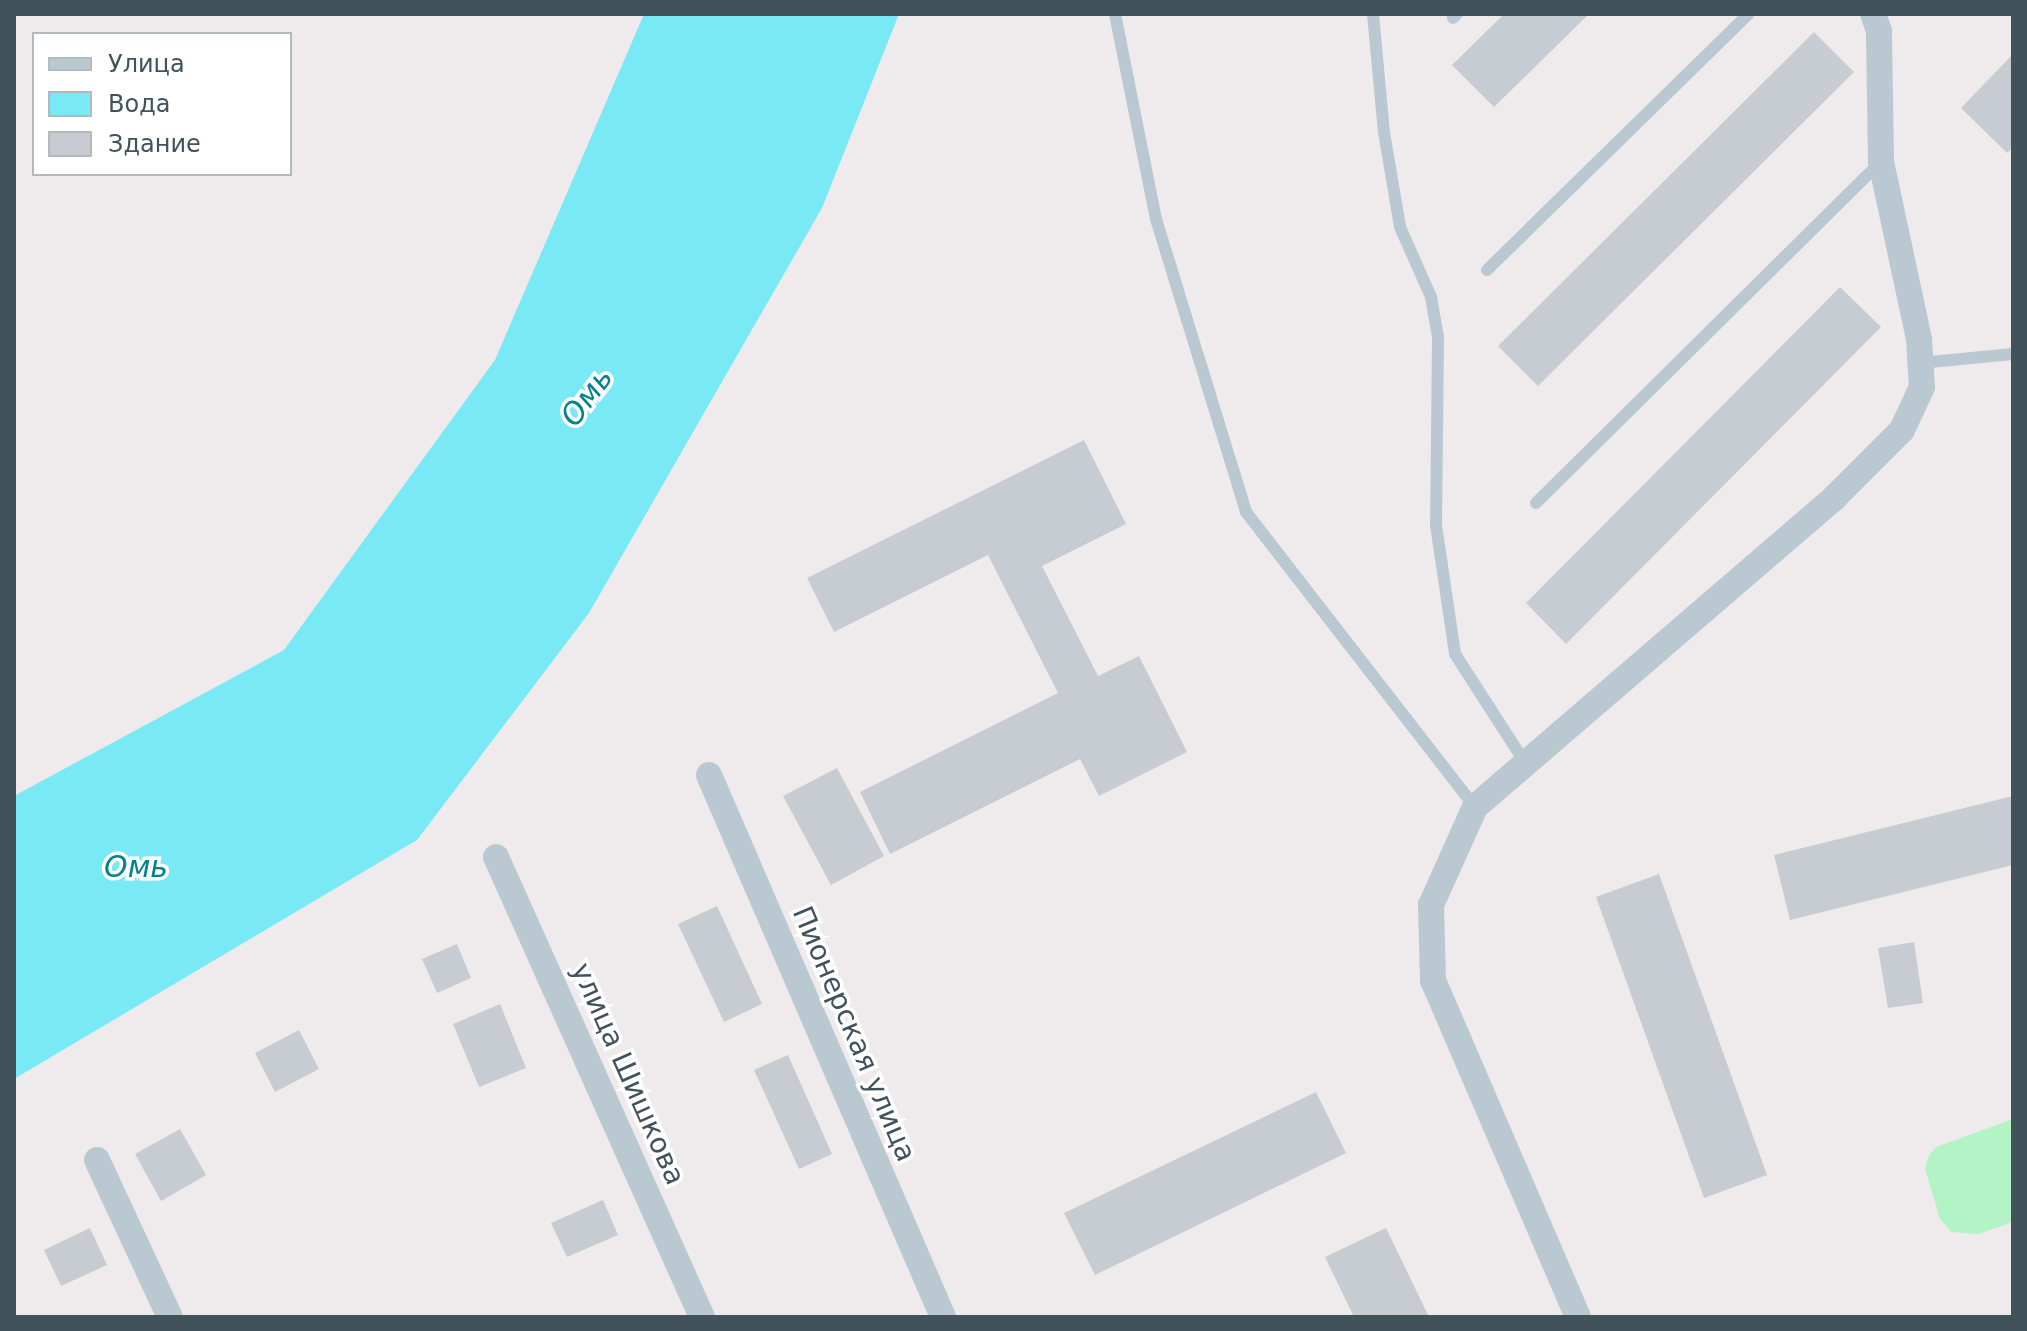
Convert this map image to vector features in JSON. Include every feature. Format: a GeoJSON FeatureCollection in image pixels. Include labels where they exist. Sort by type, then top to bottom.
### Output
{"type":"FeatureCollection","features":[{"type":"Feature","properties":{"kind":"street"},"geometry":{"type":"LineString","coordinates":[[1578,1317],[1433,981],[1431,905],[1475,807],[1524,761],[1823,508],[1902,430],[1922,387],[1881,161],[1879,31],[1873,14]]}},
{"type":"Feature","properties":{"kind":"street","name":"Пионерская улица"},"geometry":{"type":"LineString","coordinates":[[709,775],[943,1317]]}},
{"type":"Feature","properties":{"kind":"street","name":"улица Шишкова"},"geometry":{"type":"LineString","coordinates":[[496,857],[702,1317]]}},
{"type":"Feature","properties":{"kind":"street"},"geometry":{"type":"LineString","coordinates":[[97,1160],[170,1317]]}},
{"type":"Feature","properties":{"kind":"lane"},"geometry":{"type":"LineString","coordinates":[[1115,14],[1156,219],[1246,512],[1475,807]]}},
{"type":"Feature","properties":{"kind":"lane"},"geometry":{"type":"LineString","coordinates":[[1373,14],[1384,132],[1400,227],[1431,297],[1438,337],[1436,525],[1455,654],[1524,761]]}},
{"type":"Feature","properties":{"kind":"lane"},"geometry":{"type":"LineString","coordinates":[[1487,270],[1748,14]]}},
{"type":"Feature","properties":{"kind":"lane"},"geometry":{"type":"LineString","coordinates":[[1536,503],[1881,161]]}},
{"type":"Feature","properties":{"kind":"lane"},"geometry":{"type":"LineString","coordinates":[[1920,363],[2013,354]]}},
{"type":"Feature","properties":{"kind":"green space"},"geometry":{"type":"Polygon","coordinates":[[[2013,1119],[2013,1222],[1978,1234],[1951,1232],[1940,1219],[1925,1169],[1929,1155],[1936,1147],[2013,1119]]]}},
{"type":"Feature","properties":{"kind":"water","name":"Омь"},"geometry":{"type":"Polygon","coordinates":[[[644,14],[899,14],[822,208],[589,613],[417,840],[14,1079],[14,796],[284,650],[495,360],[644,14]]]}},
{"type":"Feature","properties":{"kind":"building"},"geometry":{"type":"Polygon","coordinates":[[[1504,14],[1589,14],[1494,107],[1452,65],[1504,14]]]}},
{"type":"Feature","properties":{"kind":"building"},"geometry":{"type":"Polygon","coordinates":[[[1814,32],[1854,72],[1538,386],[1498,346],[1814,32]]]}},
{"type":"Feature","properties":{"kind":"building"},"geometry":{"type":"Polygon","coordinates":[[[2013,54],[2013,147],[2007,153],[1961,108],[2013,54]]]}},
{"type":"Feature","properties":{"kind":"building"},"geometry":{"type":"Polygon","coordinates":[[[1840,287],[1881,327],[1566,644],[1526,603],[1840,287]]]}},
{"type":"Feature","properties":{"kind":"building"},"geometry":{"type":"Polygon","coordinates":[[[1084,440],[1126,524],[1042,566],[1098,676],[1139,656],[1187,752],[1099,796],[1080,759],[890,854],[860,792],[1058,693],[988,555],[834,632],[807,578],[1084,440]]]}},
{"type":"Feature","properties":{"kind":"building"},"geometry":{"type":"Polygon","coordinates":[[[837,768],[884,856],[831,885],[783,796],[837,768]]]}},
{"type":"Feature","properties":{"kind":"building"},"geometry":{"type":"Polygon","coordinates":[[[2013,796],[2013,865],[1790,920],[1774,855],[2013,796]]]}},
{"type":"Feature","properties":{"kind":"building"},"geometry":{"type":"Polygon","coordinates":[[[1659,874],[1767,1175],[1704,1198],[1596,897],[1659,874]]]}},
{"type":"Feature","properties":{"kind":"building"},"geometry":{"type":"Polygon","coordinates":[[[717,906],[762,1004],[724,1022],[678,924],[717,906]]]}},
{"type":"Feature","properties":{"kind":"building"},"geometry":{"type":"Polygon","coordinates":[[[1914,942],[1923,1003],[1888,1008],[1878,948],[1914,942]]]}},
{"type":"Feature","properties":{"kind":"building"},"geometry":{"type":"Polygon","coordinates":[[[457,944],[471,978],[437,993],[422,959],[457,944]]]}},
{"type":"Feature","properties":{"kind":"building"},"geometry":{"type":"Polygon","coordinates":[[[500,1004],[526,1068],[479,1087],[453,1024],[500,1004]]]}},
{"type":"Feature","properties":{"kind":"building"},"geometry":{"type":"Polygon","coordinates":[[[299,1030],[319,1069],[275,1092],[255,1053],[299,1030]]]}},
{"type":"Feature","properties":{"kind":"building"},"geometry":{"type":"Polygon","coordinates":[[[788,1055],[832,1154],[799,1169],[754,1070],[788,1055]]]}},
{"type":"Feature","properties":{"kind":"building"},"geometry":{"type":"Polygon","coordinates":[[[1316,1092],[1346,1153],[1095,1275],[1064,1213],[1316,1092]]]}},
{"type":"Feature","properties":{"kind":"building"},"geometry":{"type":"Polygon","coordinates":[[[180,1129],[206,1175],[161,1201],[135,1154],[180,1129]]]}},
{"type":"Feature","properties":{"kind":"building"},"geometry":{"type":"Polygon","coordinates":[[[603,1200],[618,1235],[567,1257],[551,1223],[603,1200]]]}},
{"type":"Feature","properties":{"kind":"building"},"geometry":{"type":"Polygon","coordinates":[[[90,1228],[107,1265],[61,1286],[44,1250],[90,1228]]]}},
{"type":"Feature","properties":{"kind":"building"},"geometry":{"type":"Polygon","coordinates":[[[1386,1228],[1429,1317],[1354,1317],[1325,1257],[1386,1228]]]}}]}
